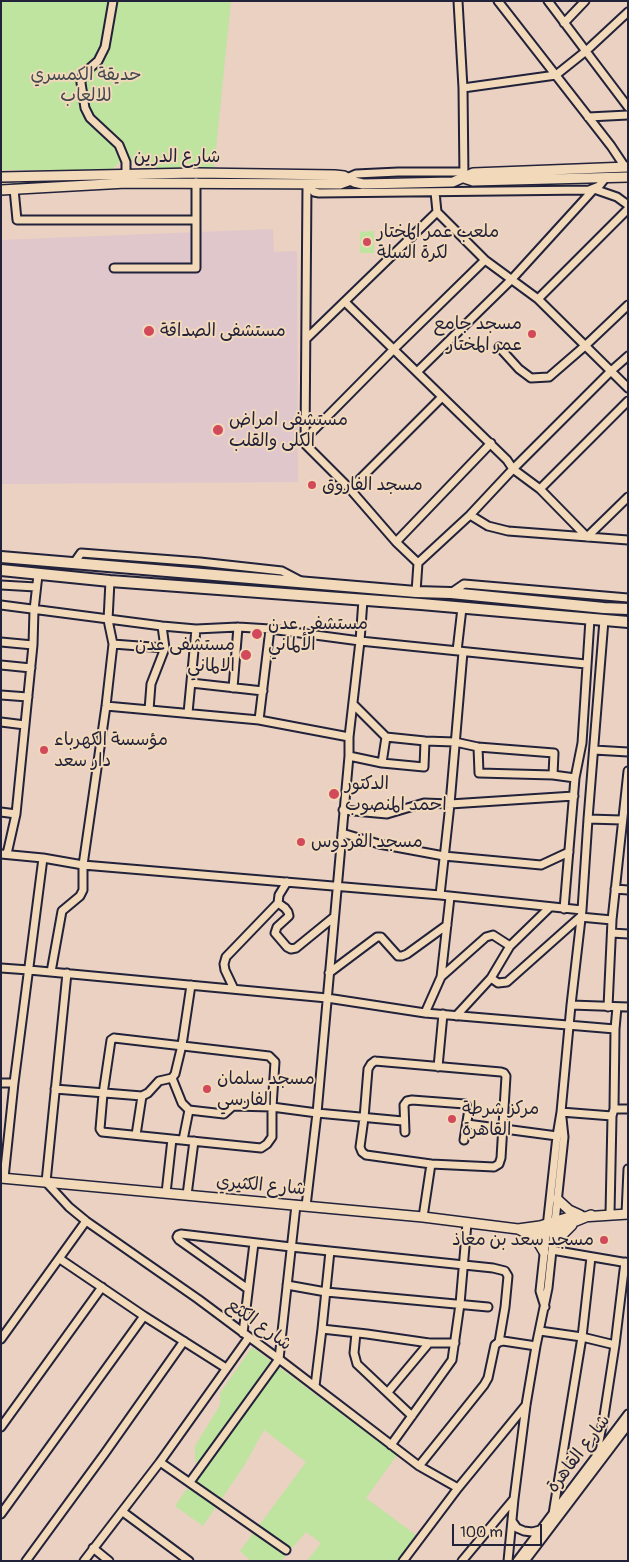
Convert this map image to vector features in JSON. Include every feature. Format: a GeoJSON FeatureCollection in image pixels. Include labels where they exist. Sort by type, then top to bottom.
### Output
{"type":"FeatureCollection","features":[{"type":"Feature","properties":{"kind":"highway"},"geometry":{"type":"LineString","coordinates":[[1,557],[628,609]]}},
{"type":"Feature","properties":{"kind":"highway"},"geometry":{"type":"LineString","coordinates":[[1,570],[110,581],[628,622]]}},
{"type":"Feature","properties":{"kind":"main road","name":"شارع الدرين"},"geometry":{"type":"LineString","coordinates":[[1,177],[307,180],[335,175],[363,184],[453,182],[464,175],[473,173],[626,167]]}},
{"type":"Feature","properties":{"kind":"main road","name":"شارع الدرين"},"geometry":{"type":"LineString","coordinates":[[464,175],[473,182],[628,177]]}},
{"type":"Feature","properties":{"kind":"main road","name":"شارع الدرين"},"geometry":{"type":"LineString","coordinates":[[1,190],[126,178]]}},
{"type":"Feature","properties":{"kind":"main road","name":"شارع الكثيري"},"geometry":{"type":"LineString","coordinates":[[3,1178],[423,1217],[536,1234],[551,1227],[584,1217],[627,1214]]}},
{"type":"Feature","properties":{"kind":"main road"},"geometry":{"type":"LineString","coordinates":[[522,1231],[550,1249],[584,1217],[569,1210],[557,1199]]}},
{"type":"Feature","properties":{"kind":"street"},"geometry":{"type":"LineString","coordinates":[[113,1],[105,47],[98,61],[82,75],[81,83],[85,108],[97,126],[119,145],[126,162],[126,178]]}},
{"type":"Feature","properties":{"kind":"street"},"geometry":{"type":"LineString","coordinates":[[458,1],[463,88],[464,175]]}},
{"type":"Feature","properties":{"kind":"street"},"geometry":{"type":"LineString","coordinates":[[498,1],[626,167]]}},
{"type":"Feature","properties":{"kind":"street"},"geometry":{"type":"LineString","coordinates":[[548,1],[628,107]]}},
{"type":"Feature","properties":{"kind":"street"},"geometry":{"type":"LineString","coordinates":[[564,23],[585,1]]}},
{"type":"Feature","properties":{"kind":"street"},"geometry":{"type":"LineString","coordinates":[[463,88],[556,75],[626,16]]}},
{"type":"Feature","properties":{"kind":"street"},"geometry":{"type":"LineString","coordinates":[[588,117],[628,115]]}},
{"type":"Feature","properties":{"kind":"street"},"geometry":{"type":"LineString","coordinates":[[114,268],[196,268],[196,178]]}},
{"type":"Feature","properties":{"kind":"street"},"geometry":{"type":"LineString","coordinates":[[417,372],[512,279],[606,178]]}},
{"type":"Feature","properties":{"kind":"street"},"geometry":{"type":"LineString","coordinates":[[307,180],[314,192],[319,193],[594,189],[612,195],[628,207],[538,299]]}},
{"type":"Feature","properties":{"kind":"street"},"geometry":{"type":"LineString","coordinates":[[307,180],[305,444],[350,489],[396,542],[418,563]]}},
{"type":"Feature","properties":{"kind":"street"},"geometry":{"type":"LineString","coordinates":[[14,189],[17,220],[196,220]]}},
{"type":"Feature","properties":{"kind":"street"},"geometry":{"type":"LineString","coordinates":[[435,192],[437,212],[485,260],[538,299],[628,388]]}},
{"type":"Feature","properties":{"kind":"street"},"geometry":{"type":"LineString","coordinates":[[306,339],[437,212]]}},
{"type":"Feature","properties":{"kind":"street"},"geometry":{"type":"LineString","coordinates":[[305,438],[485,260]]}},
{"type":"Feature","properties":{"kind":"street"},"geometry":{"type":"LineString","coordinates":[[346,302],[491,444],[513,469],[540,489],[587,537]]}},
{"type":"Feature","properties":{"kind":"street"},"geometry":{"type":"LineString","coordinates":[[499,347],[530,378],[549,377],[628,305]]}},
{"type":"Feature","properties":{"kind":"street"},"geometry":{"type":"LineString","coordinates":[[416,592],[418,563],[470,515],[513,469],[628,356]]}},
{"type":"Feature","properties":{"kind":"street"},"geometry":{"type":"LineString","coordinates":[[350,489],[442,396]]}},
{"type":"Feature","properties":{"kind":"street"},"geometry":{"type":"LineString","coordinates":[[540,489],[628,401]]}},
{"type":"Feature","properties":{"kind":"street"},"geometry":{"type":"LineString","coordinates":[[396,542],[491,444]]}},
{"type":"Feature","properties":{"kind":"street"},"geometry":{"type":"LineString","coordinates":[[587,537],[628,497]]}},
{"type":"Feature","properties":{"kind":"street"},"geometry":{"type":"LineString","coordinates":[[470,515],[488,526],[508,531],[628,540]]}},
{"type":"Feature","properties":{"kind":"street"},"geometry":{"type":"LineString","coordinates":[[38,574],[33,645],[16,814],[4,854],[83,865],[440,895],[564,909],[612,920]]}},
{"type":"Feature","properties":{"kind":"street"},"geometry":{"type":"LineString","coordinates":[[51,972],[62,911],[80,896],[83,890],[83,865],[113,644],[108,620],[110,581]]}},
{"type":"Feature","properties":{"kind":"street"},"geometry":{"type":"LineString","coordinates":[[451,593],[464,584],[628,598]]}},
{"type":"Feature","properties":{"kind":"street"},"geometry":{"type":"LineString","coordinates":[[1,585],[36,587]]}},
{"type":"Feature","properties":{"kind":"street"},"geometry":{"type":"LineString","coordinates":[[306,1206],[317,1113],[349,756],[349,737],[363,600]]}},
{"type":"Feature","properties":{"kind":"street"},"geometry":{"type":"LineString","coordinates":[[1,605],[162,626],[270,629],[360,641],[586,664]]}},
{"type":"Feature","properties":{"kind":"street"},"geometry":{"type":"LineString","coordinates":[[440,895],[455,742],[462,608]]}},
{"type":"Feature","properties":{"kind":"street"},"geometry":{"type":"LineString","coordinates":[[564,909],[574,796],[582,742],[590,619]]}},
{"type":"Feature","properties":{"kind":"street"},"geometry":{"type":"LineString","coordinates":[[508,1561],[526,1405],[545,1307],[540,1291],[550,1249],[557,1136],[562,1112],[581,914],[604,620]]}},
{"type":"Feature","properties":{"kind":"street"},"geometry":{"type":"LineString","coordinates":[[149,710],[151,684],[165,648],[162,626]]}},
{"type":"Feature","properties":{"kind":"street"},"geometry":{"type":"LineString","coordinates":[[233,688],[238,627]]}},
{"type":"Feature","properties":{"kind":"street"},"geometry":{"type":"LineString","coordinates":[[188,714],[196,628]]}},
{"type":"Feature","properties":{"kind":"street"},"geometry":{"type":"LineString","coordinates":[[260,720],[270,629]]}},
{"type":"Feature","properties":{"kind":"street"},"geometry":{"type":"LineString","coordinates":[[1,642],[33,645]]}},
{"type":"Feature","properties":{"kind":"street"},"geometry":{"type":"LineString","coordinates":[[113,644],[165,648]]}},
{"type":"Feature","properties":{"kind":"street"},"geometry":{"type":"LineString","coordinates":[[1,665],[30,668]]}},
{"type":"Feature","properties":{"kind":"street"},"geometry":{"type":"LineString","coordinates":[[191,684],[263,691]]}},
{"type":"Feature","properties":{"kind":"street"},"geometry":{"type":"LineString","coordinates":[[1,695],[28,697]]}},
{"type":"Feature","properties":{"kind":"street"},"geometry":{"type":"LineString","coordinates":[[353,704],[386,737],[455,742],[478,747],[554,753],[553,775]]}},
{"type":"Feature","properties":{"kind":"street"},"geometry":{"type":"LineString","coordinates":[[106,706],[260,720],[349,737]]}},
{"type":"Feature","properties":{"kind":"street"},"geometry":{"type":"LineString","coordinates":[[1,722],[25,725]]}},
{"type":"Feature","properties":{"kind":"street"},"geometry":{"type":"LineString","coordinates":[[382,763],[386,737]]}},
{"type":"Feature","properties":{"kind":"street"},"geometry":{"type":"LineString","coordinates":[[349,756],[382,763],[424,767],[425,741]]}},
{"type":"Feature","properties":{"kind":"street"},"geometry":{"type":"LineString","coordinates":[[478,747],[479,773],[553,775],[576,778]]}},
{"type":"Feature","properties":{"kind":"street"},"geometry":{"type":"LineString","coordinates":[[594,750],[628,752]]}},
{"type":"Feature","properties":{"kind":"street"},"geometry":{"type":"LineString","coordinates":[[608,1006],[612,920],[615,889],[624,842],[622,820],[628,771]]}},
{"type":"Feature","properties":{"kind":"street"},"geometry":{"type":"LineString","coordinates":[[343,810],[386,814],[424,803],[450,804],[574,796]]}},
{"type":"Feature","properties":{"kind":"street"},"geometry":{"type":"LineString","coordinates":[[1,812],[16,814]]}},
{"type":"Feature","properties":{"kind":"street"},"geometry":{"type":"LineString","coordinates":[[588,818],[622,820]]}},
{"type":"Feature","properties":{"kind":"street"},"geometry":{"type":"LineString","coordinates":[[342,833],[379,844],[444,856],[541,865],[569,852]]}},
{"type":"Feature","properties":{"kind":"street"},"geometry":{"type":"LineString","coordinates":[[3,1178],[43,858]]}},
{"type":"Feature","properties":{"kind":"street"},"geometry":{"type":"LineString","coordinates":[[234,989],[225,970],[226,958],[278,903],[279,895],[287,882]]}},
{"type":"Feature","properties":{"kind":"street"},"geometry":{"type":"LineString","coordinates":[[615,889],[628,890]]}},
{"type":"Feature","properties":{"kind":"street"},"geometry":{"type":"LineString","coordinates":[[425,1013],[441,977],[450,897]]}},
{"type":"Feature","properties":{"kind":"street"},"geometry":{"type":"LineString","coordinates":[[278,903],[285,908],[289,916],[277,927],[275,933],[286,947],[290,949],[296,948],[334,917]]}},
{"type":"Feature","properties":{"kind":"street"},"geometry":{"type":"LineString","coordinates":[[456,1016],[491,978],[510,946],[549,908]]}},
{"type":"Feature","properties":{"kind":"street"},"geometry":{"type":"LineString","coordinates":[[491,978],[498,983],[506,982],[581,914]]}},
{"type":"Feature","properties":{"kind":"street"},"geometry":{"type":"LineString","coordinates":[[329,973],[377,937],[381,937],[398,956],[402,956],[447,925]]}},
{"type":"Feature","properties":{"kind":"street"},"geometry":{"type":"LineString","coordinates":[[612,933],[628,934]]}},
{"type":"Feature","properties":{"kind":"street"},"geometry":{"type":"LineString","coordinates":[[441,977],[486,937],[493,936],[510,946]]}},
{"type":"Feature","properties":{"kind":"street"},"geometry":{"type":"LineString","coordinates":[[1,968],[327,998],[425,1013],[615,1029]]}},
{"type":"Feature","properties":{"kind":"street"},"geometry":{"type":"LineString","coordinates":[[46,1182],[67,973]]}},
{"type":"Feature","properties":{"kind":"street"},"geometry":{"type":"LineString","coordinates":[[55,1089],[142,1096],[148,1093],[159,1081],[172,1078],[175,1074],[182,1045],[191,985]]}},
{"type":"Feature","properties":{"kind":"street"},"geometry":{"type":"LineString","coordinates":[[571,1005],[628,1007]]}},
{"type":"Feature","properties":{"kind":"street"},"geometry":{"type":"LineString","coordinates":[[610,1214],[617,1007]]}},
{"type":"Feature","properties":{"kind":"street"},"geometry":{"type":"LineString","coordinates":[[438,1067],[443,1014]]}},
{"type":"Feature","properties":{"kind":"street"},"geometry":{"type":"LineString","coordinates":[[112,1038],[182,1045],[270,1056],[274,1062],[272,1137],[267,1144],[261,1148],[102,1132],[100,1130],[103,1094],[112,1038]]}},
{"type":"Feature","properties":{"kind":"street"},"geometry":{"type":"LineString","coordinates":[[375,1060],[438,1067],[501,1072],[506,1076],[501,1158],[499,1164],[494,1167],[431,1164],[366,1155],[362,1152],[360,1147],[368,1069],[375,1060]]}},
{"type":"Feature","properties":{"kind":"street"},"geometry":{"type":"LineString","coordinates":[[172,1078],[182,1102],[189,1110],[224,1114],[233,1106],[272,1107],[403,1121]]}},
{"type":"Feature","properties":{"kind":"street"},"geometry":{"type":"LineString","coordinates":[[1,1083],[14,1083]]}},
{"type":"Feature","properties":{"kind":"street"},"geometry":{"type":"LineString","coordinates":[[136,1135],[142,1096]]}},
{"type":"Feature","properties":{"kind":"street"},"geometry":{"type":"LineString","coordinates":[[404,1132],[404,1105],[407,1101],[465,1104],[469,1109],[464,1140]]}},
{"type":"Feature","properties":{"kind":"street"},"geometry":{"type":"LineString","coordinates":[[562,1112],[613,1112],[628,1109]]}},
{"type":"Feature","properties":{"kind":"street"},"geometry":{"type":"LineString","coordinates":[[183,1140],[189,1110]]}},
{"type":"Feature","properties":{"kind":"street"},"geometry":{"type":"LineString","coordinates":[[550,1249],[551,1227],[557,1199],[564,1137],[562,1112]]}},
{"type":"Feature","properties":{"kind":"street"},"geometry":{"type":"LineString","coordinates":[[467,1124],[557,1136]]}},
{"type":"Feature","properties":{"kind":"street"},"geometry":{"type":"LineString","coordinates":[[166,1193],[172,1139]]}},
{"type":"Feature","properties":{"kind":"street"},"geometry":{"type":"LineString","coordinates":[[187,1195],[194,1141]]}},
{"type":"Feature","properties":{"kind":"street"},"geometry":{"type":"LineString","coordinates":[[423,1217],[431,1164]]}},
{"type":"Feature","properties":{"kind":"street"},"geometry":{"type":"LineString","coordinates":[[627,1214],[628,1169]]}},
{"type":"Feature","properties":{"kind":"street","name":"شارع الكثع"},"geometry":{"type":"LineString","coordinates":[[46,1182],[69,1207],[86,1221],[198,1299],[419,1466],[458,1488]]}},
{"type":"Feature","properties":{"kind":"street"},"geometry":{"type":"LineString","coordinates":[[190,1482],[279,1359],[296,1205]]}},
{"type":"Feature","properties":{"kind":"street"},"geometry":{"type":"LineString","coordinates":[[1,1339],[86,1221]]}},
{"type":"Feature","properties":{"kind":"street"},"geometry":{"type":"LineString","coordinates":[[391,1445],[452,1360],[460,1304],[467,1223]]}},
{"type":"Feature","properties":{"kind":"street"},"geometry":{"type":"LineString","coordinates":[[248,1290],[177,1237],[181,1234],[464,1264],[493,1268],[505,1271],[508,1274],[499,1342],[496,1345],[488,1378],[419,1466]]}},
{"type":"Feature","properties":{"kind":"street"},"geometry":{"type":"LineString","coordinates":[[84,1561],[160,1462],[226,1368],[246,1336],[248,1290],[254,1243]]}},
{"type":"Feature","properties":{"kind":"street"},"geometry":{"type":"LineString","coordinates":[[550,1249],[627,1262],[604,1416],[596,1456]]}},
{"type":"Feature","properties":{"kind":"street"},"geometry":{"type":"LineString","coordinates":[[315,1386],[330,1251]]}},
{"type":"Feature","properties":{"kind":"street"},"geometry":{"type":"LineString","coordinates":[[553,1514],[582,1337],[591,1257]]}},
{"type":"Feature","properties":{"kind":"street"},"geometry":{"type":"LineString","coordinates":[[60,1259],[144,1316],[226,1368]]}},
{"type":"Feature","properties":{"kind":"street"},"geometry":{"type":"LineString","coordinates":[[287,1285],[326,1292],[488,1307]]}},
{"type":"Feature","properties":{"kind":"street"},"geometry":{"type":"LineString","coordinates":[[1,1427],[102,1287]]}},
{"type":"Feature","properties":{"kind":"street"},"geometry":{"type":"LineString","coordinates":[[1,1514],[144,1316]]}},
{"type":"Feature","properties":{"kind":"street"},"geometry":{"type":"LineString","coordinates":[[322,1330],[429,1343],[455,1343]]}},
{"type":"Feature","properties":{"kind":"street"},"geometry":{"type":"LineString","coordinates":[[540,1331],[582,1337],[615,1345]]}},
{"type":"Feature","properties":{"kind":"street"},"geometry":{"type":"LineString","coordinates":[[356,1333],[354,1353],[357,1364],[412,1416]]}},
{"type":"Feature","properties":{"kind":"street"},"geometry":{"type":"LineString","coordinates":[[26,1561],[111,1446],[184,1341]]}},
{"type":"Feature","properties":{"kind":"street"},"geometry":{"type":"LineString","coordinates":[[499,1342],[536,1346]]}},
{"type":"Feature","properties":{"kind":"street"},"geometry":{"type":"LineString","coordinates":[[388,1392],[429,1343]]}},
{"type":"Feature","properties":{"kind":"street"},"geometry":{"type":"LineString","coordinates":[[403,1561],[458,1488],[526,1405]]}},
{"type":"Feature","properties":{"kind":"street","name":"شارع القاهرة"},"geometry":{"type":"LineString","coordinates":[[517,1561],[628,1414]]}},
{"type":"Feature","properties":{"kind":"street","name":"شارع القاهرة"},"geometry":{"type":"LineString","coordinates":[[525,1561],[628,1426]]}},
{"type":"Feature","properties":{"kind":"street"},"geometry":{"type":"LineString","coordinates":[[160,1462],[286,1550]]}},
{"type":"Feature","properties":{"kind":"street"},"geometry":{"type":"LineString","coordinates":[[464,1560],[514,1499]]}},
{"type":"Feature","properties":{"kind":"street"},"geometry":{"type":"LineString","coordinates":[[122,1512],[190,1561]]}},
{"type":"Feature","properties":{"kind":"street"},"geometry":{"type":"LineString","coordinates":[[512,1521],[517,1528],[524,1531],[541,1530]]}},
{"type":"Feature","properties":{"kind":"street"},"geometry":{"type":"LineString","coordinates":[[93,1548],[109,1561]]}},
{"type":"Feature","properties":{"kind":"shaded area","name":"مستشفى الصداقة"},"geometry":{"type":"Polygon","coordinates":[[[273,229],[274,252],[297,251],[298,482],[2,484],[1,240],[273,229]]]}},
{"type":"Feature","properties":{"kind":"green space","name":"حديقة الكمسري للالعاب"},"geometry":{"type":"Polygon","coordinates":[[[1,1],[231,1],[214,169],[143,168],[136,162],[120,162],[111,170],[1,170],[1,1]]]}},
{"type":"Feature","properties":{"kind":"green space","name":"ملعب عمر المختار لكرة السلة"},"geometry":{"type":"Polygon","coordinates":[[[374,231],[374,253],[360,253],[360,232],[374,231]]]}},
{"type":"Feature","properties":{"kind":"green space"},"geometry":{"type":"Polygon","coordinates":[[[252,1347],[397,1455],[366,1498],[420,1538],[403,1561],[307,1561],[321,1543],[306,1532],[281,1561],[251,1561],[240,1551],[306,1462],[264,1430],[244,1466],[203,1526],[175,1506],[199,1472],[195,1459],[195,1446],[220,1405],[220,1393],[252,1347]]]}},
{"type":"Feature","properties":{"kind":"place","name":"ملعب عمر المختار لكرة السلة"},"geometry":{"type":"Point","coordinates":[367,242]}},
{"type":"Feature","properties":{"kind":"place","name":"مستشفى الصداقة"},"geometry":{"type":"Point","coordinates":[149,331]}},
{"type":"Feature","properties":{"kind":"place","name":"مسجد جامع عمر المختار"},"geometry":{"type":"Point","coordinates":[532,334]}},
{"type":"Feature","properties":{"kind":"place","name":"مستشفى امراض الكلى والقلب"},"geometry":{"type":"Point","coordinates":[218,430]}},
{"type":"Feature","properties":{"kind":"place","name":"مسجد الفاروق"},"geometry":{"type":"Point","coordinates":[312,485]}},
{"type":"Feature","properties":{"kind":"place","name":"مستشفى عدن الألماني"},"geometry":{"type":"Point","coordinates":[257,634]}},
{"type":"Feature","properties":{"kind":"place","name":"مستشفى عدن الالماني"},"geometry":{"type":"Point","coordinates":[246,655]}},
{"type":"Feature","properties":{"kind":"place","name":"مؤسسة الكهرباء دار سعد"},"geometry":{"type":"Point","coordinates":[44,750]}},
{"type":"Feature","properties":{"kind":"place","name":"الدكتور احمد المنصوب"},"geometry":{"type":"Point","coordinates":[334,794]}},
{"type":"Feature","properties":{"kind":"place","name":"مسجد الفردوس"},"geometry":{"type":"Point","coordinates":[301,842]}},
{"type":"Feature","properties":{"kind":"place","name":"مسجد سلمان الفارسي"},"geometry":{"type":"Point","coordinates":[207,1089]}},
{"type":"Feature","properties":{"kind":"place","name":"مركز شرطة القاهرة"},"geometry":{"type":"Point","coordinates":[452,1119]}},
{"type":"Feature","properties":{"kind":"place","name":"مسجد سعد بن معاذ"},"geometry":{"type":"Point","coordinates":[604,1240]}}]}
